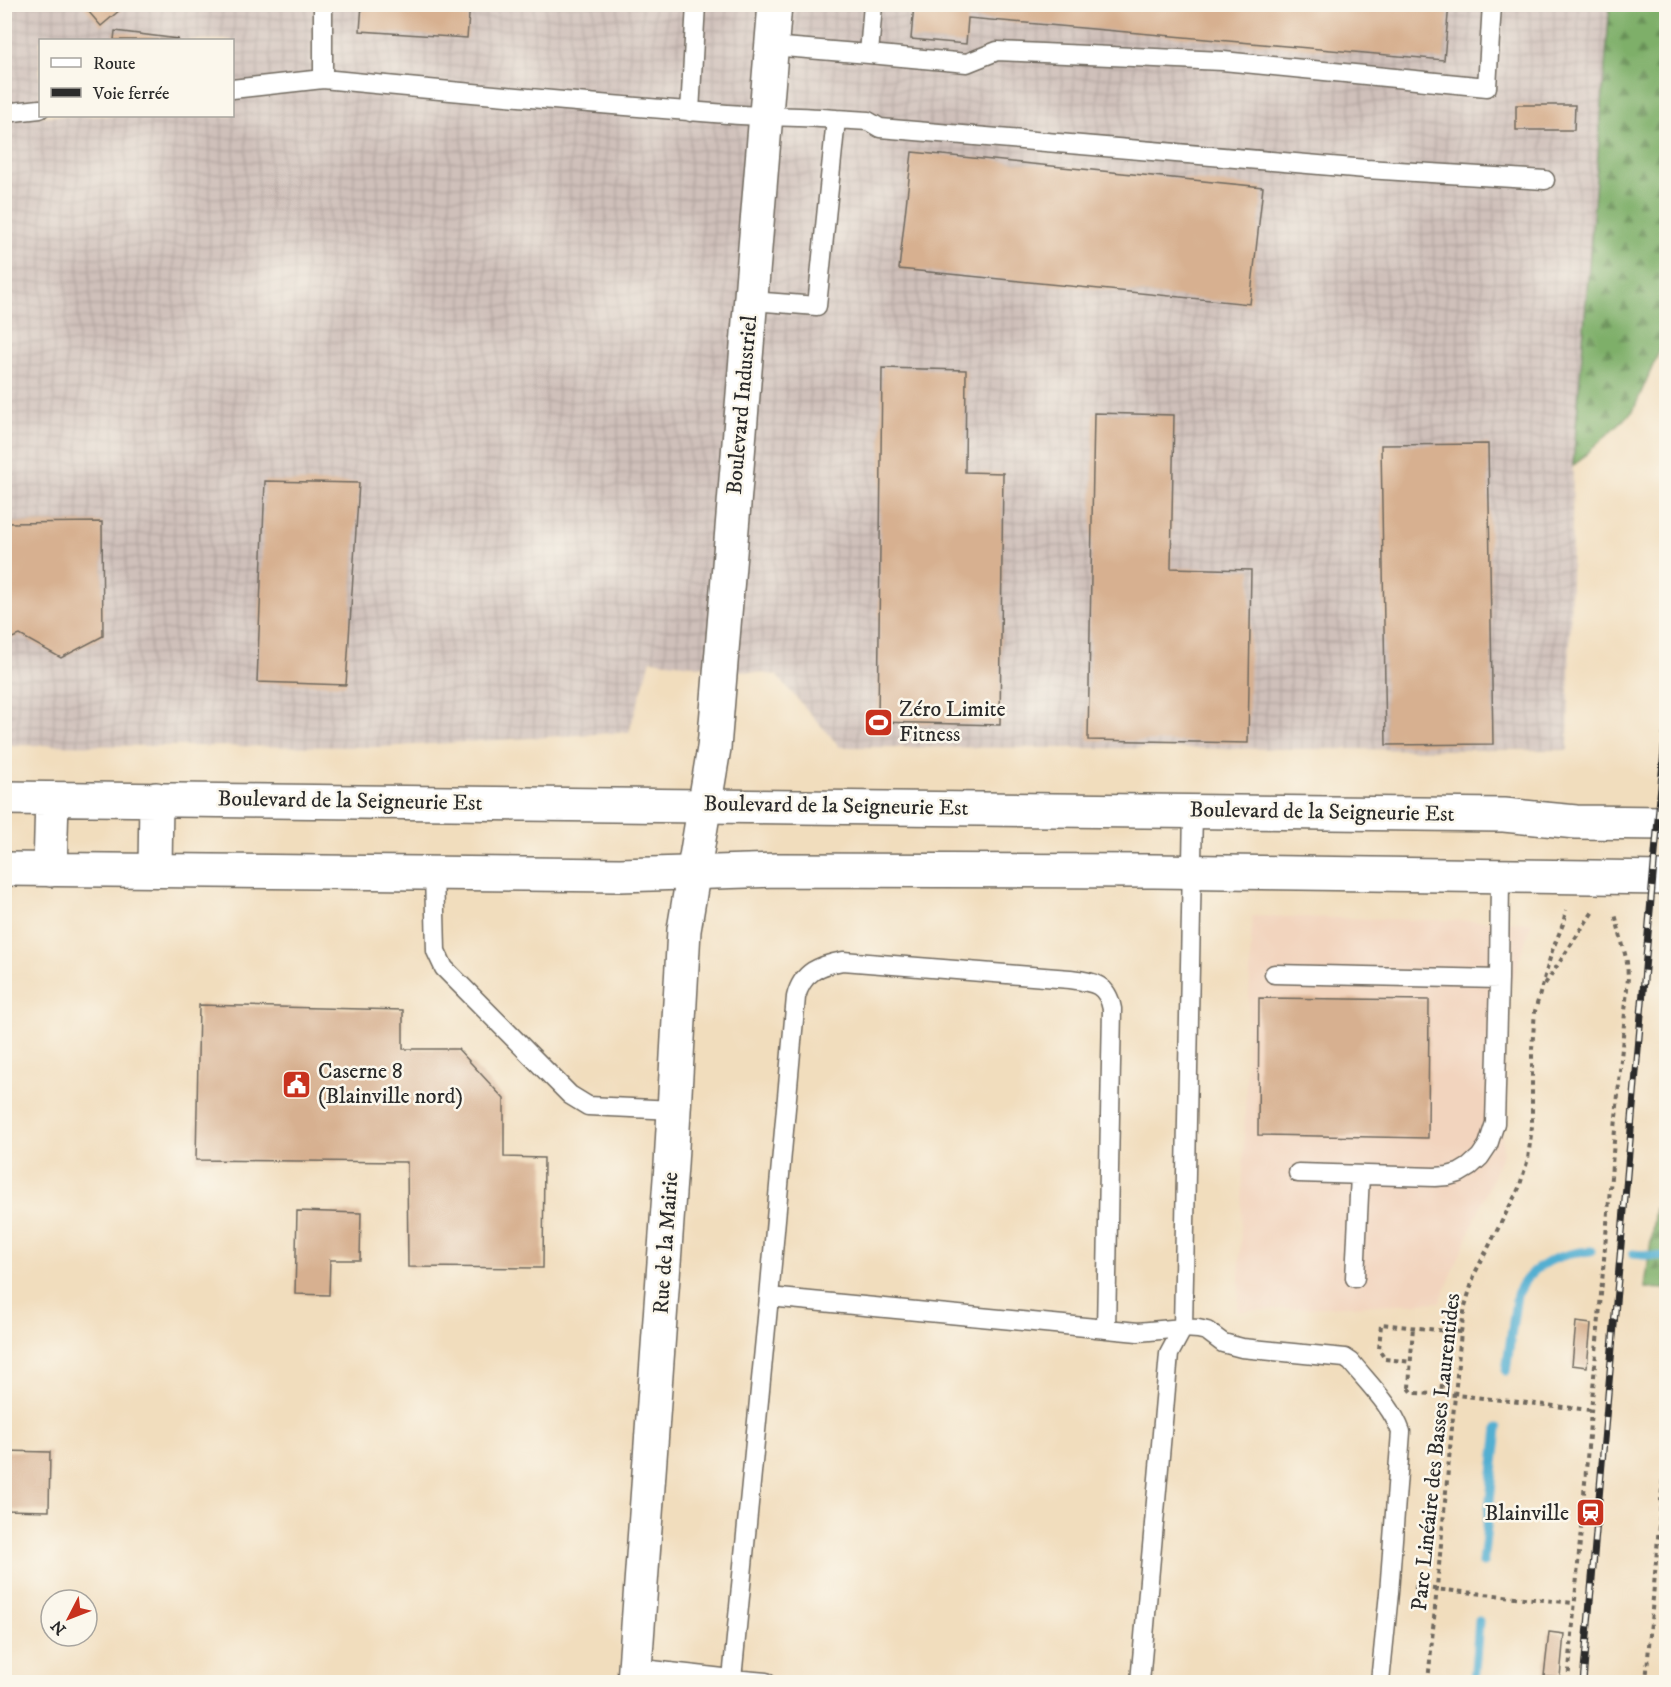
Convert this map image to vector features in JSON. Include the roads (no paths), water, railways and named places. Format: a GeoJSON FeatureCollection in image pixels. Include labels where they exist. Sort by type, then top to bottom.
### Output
{"type":"FeatureCollection","features":[{"type":"Feature","properties":{"kind":"main road","name":"Boulevard Industriel"},"geometry":{"type":"LineString","coordinates":[[705,805],[714,748],[775,4]]}},
{"type":"Feature","properties":{"kind":"main road","name":"Boulevard de la Seigneurie Est"},"geometry":{"type":"LineString","coordinates":[[4,798],[1193,810],[1504,815],[1576,822],[1666,823]]}},
{"type":"Feature","properties":{"kind":"main road"},"geometry":{"type":"LineString","coordinates":[[50,870],[52,799]]}},
{"type":"Feature","properties":{"kind":"main road"},"geometry":{"type":"LineString","coordinates":[[155,870],[156,799]]}},
{"type":"Feature","properties":{"kind":"main road","name":"Rue de la Mairie"},"geometry":{"type":"LineString","coordinates":[[634,1675],[675,1110],[684,930],[705,805]]}},
{"type":"Feature","properties":{"kind":"main road"},"geometry":{"type":"LineString","coordinates":[[4,869],[620,875],[777,870],[1191,872],[1666,878]]}},
{"type":"Feature","properties":{"kind":"lane"},"geometry":{"type":"LineString","coordinates":[[323,4],[323,79]]}},
{"type":"Feature","properties":{"kind":"lane"},"geometry":{"type":"LineString","coordinates":[[690,112],[696,4]]}},
{"type":"Feature","properties":{"kind":"lane"},"geometry":{"type":"LineString","coordinates":[[869,54],[873,4]]}},
{"type":"Feature","properties":{"kind":"lane"},"geometry":{"type":"LineString","coordinates":[[771,46],[967,63],[997,51],[1223,61],[1487,87],[1492,4]]}},
{"type":"Feature","properties":{"kind":"lane"},"geometry":{"type":"LineString","coordinates":[[234,89],[323,79],[690,112],[868,121],[880,128],[1366,169],[1545,180]]}},
{"type":"Feature","properties":{"kind":"lane"},"geometry":{"type":"LineString","coordinates":[[4,113],[39,109]]}},
{"type":"Feature","properties":{"kind":"lane"},"geometry":{"type":"LineString","coordinates":[[751,302],[817,306],[836,119]]}},
{"type":"Feature","properties":{"kind":"lane"},"geometry":{"type":"LineString","coordinates":[[1140,1683],[1169,1354],[1183,1328],[1193,810]]}},
{"type":"Feature","properties":{"kind":"lane"},"geometry":{"type":"LineString","coordinates":[[434,873],[436,951],[444,968],[570,1095],[588,1106],[675,1110]]}},
{"type":"Feature","properties":{"kind":"lane"},"geometry":{"type":"LineString","coordinates":[[1298,1173],[1436,1178],[1448,1176],[1469,1167],[1480,1157],[1493,1135],[1495,1123],[1500,876]]}},
{"type":"Feature","properties":{"kind":"lane"},"geometry":{"type":"LineString","coordinates":[[732,1679],[796,997],[803,979],[821,966],[843,962],[1070,979],[1097,984],[1105,991],[1112,1009],[1106,1329]]}},
{"type":"Feature","properties":{"kind":"lane"},"geometry":{"type":"LineString","coordinates":[[1274,974],[1499,979]]}},
{"type":"Feature","properties":{"kind":"lane"},"geometry":{"type":"LineString","coordinates":[[1355,1278],[1360,1175]]}},
{"type":"Feature","properties":{"kind":"lane"},"geometry":{"type":"LineString","coordinates":[[769,1297],[1138,1332],[1183,1328],[1207,1331],[1223,1343],[1242,1348],[1346,1358],[1397,1423],[1401,1442],[1380,1683]]}},
{"type":"Feature","properties":{"kind":"lane"},"geometry":{"type":"LineString","coordinates":[[634,1675],[732,1679],[766,1683]]}},
{"type":"Feature","properties":{"kind":"waterway"},"geometry":{"type":"LineString","coordinates":[[1506,1371],[1517,1294],[1523,1284],[1530,1275],[1548,1262],[1569,1254],[1591,1251]]}},
{"type":"Feature","properties":{"kind":"waterway"},"geometry":{"type":"LineString","coordinates":[[1633,1254],[1666,1257]]}},
{"type":"Feature","properties":{"kind":"waterway"},"geometry":{"type":"LineString","coordinates":[[1483,1563],[1498,1428]]}},
{"type":"Feature","properties":{"kind":"waterway"},"geometry":{"type":"LineString","coordinates":[[1474,1682],[1479,1621]]}},
{"type":"Feature","properties":{"kind":"railway"},"geometry":{"type":"LineString","coordinates":[[1583,1682],[1666,727]]}},
{"type":"Feature","properties":{"kind":"place","name":"Zéro Limite Fitness"},"geometry":{"type":"Point","coordinates":[878,722]}},
{"type":"Feature","properties":{"kind":"place","name":"Caserne 8 (Blainville nord)"},"geometry":{"type":"Point","coordinates":[297,1084]}},
{"type":"Feature","properties":{"kind":"place","name":"Blainville"},"geometry":{"type":"Point","coordinates":[1590,1513]}}]}
